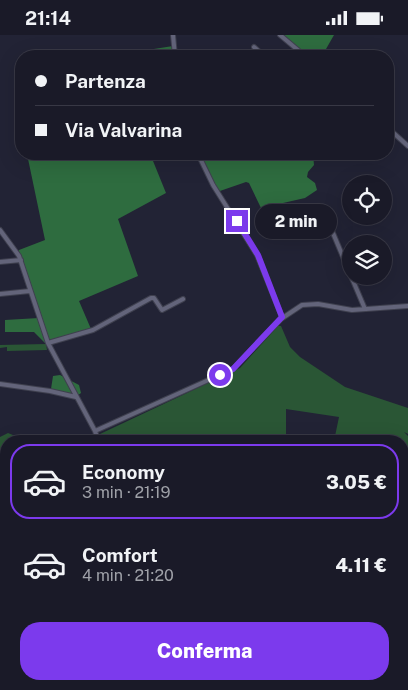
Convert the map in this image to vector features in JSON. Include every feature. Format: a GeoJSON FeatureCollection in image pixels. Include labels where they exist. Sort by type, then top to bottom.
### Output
{"type":"FeatureCollection","features":[{"type":"Feature","properties":{"kind":"street"},"geometry":{"type":"LineString","coordinates":[[173,35],[174,50]]}},
{"type":"Feature","properties":{"kind":"street"},"geometry":{"type":"LineString","coordinates":[[280,35],[298,50]]}},
{"type":"Feature","properties":{"kind":"street"},"geometry":{"type":"LineString","coordinates":[[254,47],[257,50]]}},
{"type":"Feature","properties":{"kind":"street"},"geometry":{"type":"LineString","coordinates":[[394,133],[408,146]]}},
{"type":"Feature","properties":{"kind":"street"},"geometry":{"type":"LineString","coordinates":[[201,160],[213,185],[257,254],[282,317]]}},
{"type":"Feature","properties":{"kind":"street"},"geometry":{"type":"LineString","coordinates":[[325,213],[342,254]]}},
{"type":"Feature","properties":{"kind":"street"},"geometry":{"type":"LineString","coordinates":[[0,230],[21,260],[48,343],[97,435]]}},
{"type":"Feature","properties":{"kind":"street"},"geometry":{"type":"LineString","coordinates":[[0,262],[21,260]]}},
{"type":"Feature","properties":{"kind":"street"},"geometry":{"type":"LineString","coordinates":[[355,285],[365,309]]}},
{"type":"Feature","properties":{"kind":"street"},"geometry":{"type":"LineString","coordinates":[[0,294],[30,291]]}},
{"type":"Feature","properties":{"kind":"street"},"geometry":{"type":"LineString","coordinates":[[48,343],[93,330],[150,298],[154,298],[162,310],[183,299]]}},
{"type":"Feature","properties":{"kind":"street"},"geometry":{"type":"LineString","coordinates":[[95,431],[233,369],[282,317],[306,304],[344,309],[408,306]]}},
{"type":"Feature","properties":{"kind":"street"},"geometry":{"type":"LineString","coordinates":[[0,384],[77,397]]}},
{"type":"Feature","properties":{"kind":"green space"},"geometry":{"type":"Polygon","coordinates":[[[280,35],[334,35],[325,50],[298,50],[280,35]]]}},
{"type":"Feature","properties":{"kind":"green space"},"geometry":{"type":"Polygon","coordinates":[[[173,46],[174,50],[147,50],[173,46]]]}},
{"type":"Feature","properties":{"kind":"green space"},"geometry":{"type":"Polygon","coordinates":[[[28,160],[153,160],[166,193],[118,219],[138,276],[79,301],[91,329],[46,344],[34,332],[5,332],[5,320],[39,318],[19,256],[19,250],[45,240],[28,160]]]}},
{"type":"Feature","properties":{"kind":"green space"},"geometry":{"type":"Polygon","coordinates":[[[201,160],[314,160],[314,165],[308,172],[307,177],[315,183],[317,190],[305,198],[261,208],[249,183],[246,182],[217,192],[201,160]]]}},
{"type":"Feature","properties":{"kind":"green space"},"geometry":{"type":"Polygon","coordinates":[[[278,326],[281,326],[290,347],[300,357],[345,387],[408,408],[408,434],[404,432],[407,435],[335,435],[339,417],[286,409],[286,435],[100,434],[240,368],[278,326]]]}},
{"type":"Feature","properties":{"kind":"green space"},"geometry":{"type":"Polygon","coordinates":[[[46,344],[47,350],[7,351],[7,347],[0,348],[0,345],[46,344]]]}},
{"type":"Feature","properties":{"kind":"green space"},"geometry":{"type":"Polygon","coordinates":[[[60,375],[79,385],[81,393],[77,396],[51,389],[53,376],[60,375]]]}},
{"type":"Feature","properties":{"kind":"route"},"geometry":{"type":"LineString","coordinates":[[220,375],[233,369],[282,317],[258,255],[237,221]]}}]}
